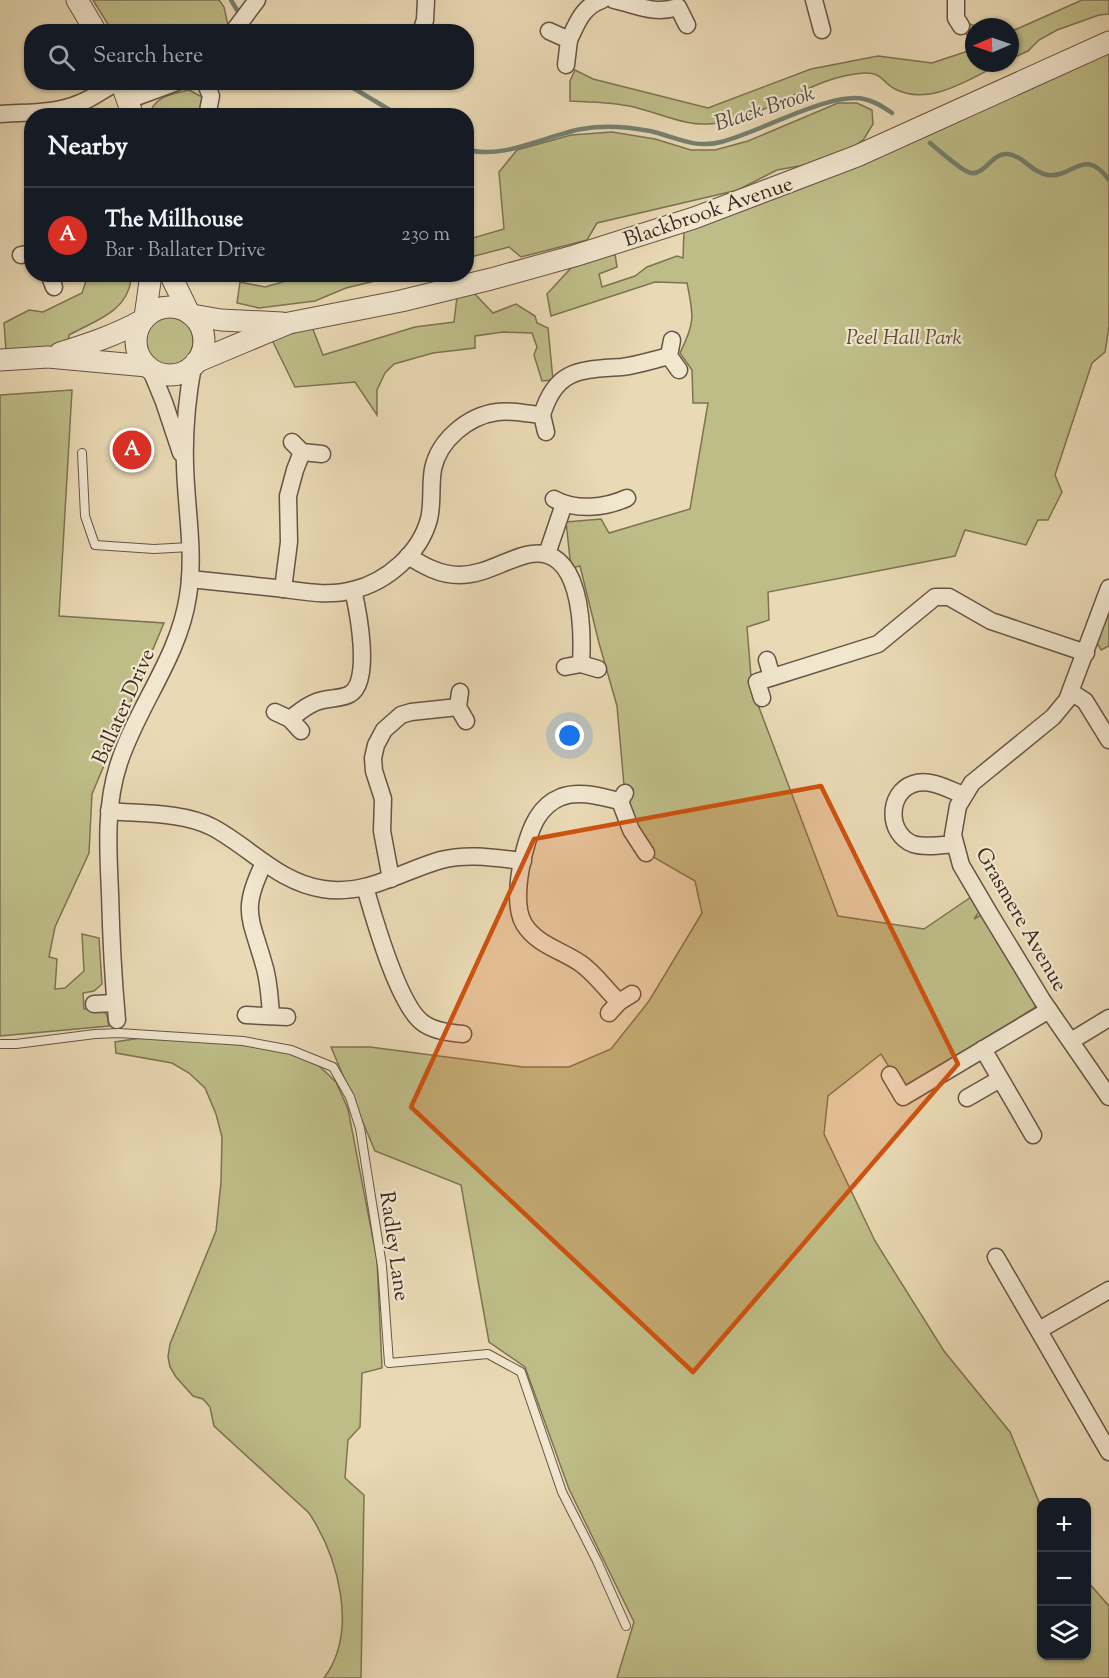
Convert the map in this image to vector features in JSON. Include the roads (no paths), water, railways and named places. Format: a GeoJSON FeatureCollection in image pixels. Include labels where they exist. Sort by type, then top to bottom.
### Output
{"type":"FeatureCollection","features":[{"type":"Feature","properties":{"kind":"street"},"geometry":{"type":"LineString","coordinates":[[77,0],[91,24]]}},
{"type":"Feature","properties":{"kind":"street"},"geometry":{"type":"LineString","coordinates":[[239,24],[257,0]]}},
{"type":"Feature","properties":{"kind":"street"},"geometry":{"type":"LineString","coordinates":[[423,24],[426,0]]}},
{"type":"Feature","properties":{"kind":"street"},"geometry":{"type":"LineString","coordinates":[[567,65],[569,40],[585,10],[595,2],[602,0]]}},
{"type":"Feature","properties":{"kind":"street"},"geometry":{"type":"LineString","coordinates":[[614,0],[649,10],[665,10],[677,4],[687,25]]}},
{"type":"Feature","properties":{"kind":"street"},"geometry":{"type":"LineString","coordinates":[[814,0],[822,30]]}},
{"type":"Feature","properties":{"kind":"street"},"geometry":{"type":"LineString","coordinates":[[549,31],[569,40]]}},
{"type":"Feature","properties":{"kind":"street","name":"Blackbrook Avenue"},"geometry":{"type":"LineString","coordinates":[[195,364],[289,323],[401,301],[491,279],[584,253],[694,218],[857,156],[1109,42]]}},
{"type":"Feature","properties":{"kind":"street"},"geometry":{"type":"LineString","coordinates":[[64,108],[145,90]]}},
{"type":"Feature","properties":{"kind":"street"},"geometry":{"type":"LineString","coordinates":[[208,90],[211,96],[209,108]]}},
{"type":"Feature","properties":{"kind":"street"},"geometry":{"type":"LineString","coordinates":[[0,114],[24,114]]}},
{"type":"Feature","properties":{"kind":"street"},"geometry":{"type":"LineString","coordinates":[[150,282],[144,319],[138,329],[136,339],[141,358],[148,367],[158,373],[176,374],[195,364],[203,343],[202,333],[174,282]]}},
{"type":"Feature","properties":{"kind":"street"},"geometry":{"type":"LineString","coordinates":[[48,357],[122,332],[161,308],[181,308],[191,314]]}},
{"type":"Feature","properties":{"kind":"street","name":"Blackbrook Avenue"},"geometry":{"type":"LineString","coordinates":[[191,314],[221,320],[289,323]]}},
{"type":"Feature","properties":{"kind":"street"},"geometry":{"type":"LineString","coordinates":[[546,432],[542,415],[546,404],[556,386],[570,374],[592,368],[641,364],[670,348],[679,369]]}},
{"type":"Feature","properties":{"kind":"street"},"geometry":{"type":"LineString","coordinates":[[0,360],[48,357],[148,367]]}},
{"type":"Feature","properties":{"kind":"street","name":"Ballater Drive"},"geometry":{"type":"LineString","coordinates":[[94,1004],[116,1011],[111,930],[109,811],[114,781],[128,740],[178,638],[188,598],[190,547],[185,465],[186,413],[195,364]]}},
{"type":"Feature","properties":{"kind":"street","name":"Ballater Drive"},"geometry":{"type":"LineString","coordinates":[[148,367],[166,408],[185,465]]}},
{"type":"Feature","properties":{"kind":"street"},"geometry":{"type":"LineString","coordinates":[[190,579],[328,594],[353,590],[376,581],[387,575],[408,556],[421,539],[431,504],[433,468],[438,455],[452,435],[474,420],[497,412],[542,415]]}},
{"type":"Feature","properties":{"kind":"street"},"geometry":{"type":"LineString","coordinates":[[283,589],[289,542],[288,496],[297,447],[322,454]]}},
{"type":"Feature","properties":{"kind":"street"},"geometry":{"type":"LineString","coordinates":[[548,554],[559,501],[603,507],[627,498]]}},
{"type":"Feature","properties":{"kind":"street"},"geometry":{"type":"LineString","coordinates":[[408,556],[435,571],[457,575],[481,572],[536,553],[548,554],[556,558],[563,566],[575,593],[583,630],[573,666],[598,669]]}},
{"type":"Feature","properties":{"kind":"street","name":"Grasmere Avenue"},"geometry":{"type":"LineString","coordinates":[[1109,588],[1071,692],[1061,709],[972,783],[963,795],[955,818],[953,835],[961,865],[972,884],[1049,1010],[1109,1097]]}},
{"type":"Feature","properties":{"kind":"street"},"geometry":{"type":"LineString","coordinates":[[289,720],[314,702],[349,695],[360,684],[362,652],[358,610],[353,590]]}},
{"type":"Feature","properties":{"kind":"street"},"geometry":{"type":"LineString","coordinates":[[762,698],[757,682],[878,644],[935,597],[950,597],[990,621],[1086,652]]}},
{"type":"Feature","properties":{"kind":"street"},"geometry":{"type":"LineString","coordinates":[[767,660],[772,677]]}},
{"type":"Feature","properties":{"kind":"street"},"geometry":{"type":"LineString","coordinates":[[1071,692],[1085,701],[1109,740]]}},
{"type":"Feature","properties":{"kind":"street"},"geometry":{"type":"LineString","coordinates":[[391,879],[382,831],[383,799],[374,771],[376,745],[384,730],[401,715],[461,706]]}},
{"type":"Feature","properties":{"kind":"street"},"geometry":{"type":"LineString","coordinates":[[955,844],[922,845],[906,840],[895,826],[894,809],[900,794],[913,784],[931,783],[963,795]]}},
{"type":"Feature","properties":{"kind":"street"},"geometry":{"type":"LineString","coordinates":[[620,1003],[582,964],[543,943],[525,926],[518,906],[523,861],[532,827],[538,816],[552,801],[570,794],[623,797],[622,812],[646,853]]}},
{"type":"Feature","properties":{"kind":"street"},"geometry":{"type":"LineString","coordinates":[[109,811],[171,816],[201,822],[220,832],[291,880],[306,886],[337,891],[365,887],[442,860],[480,856],[523,861]]}},
{"type":"Feature","properties":{"kind":"street"},"geometry":{"type":"LineString","coordinates":[[246,1015],[279,1016],[253,933],[250,911],[251,891],[264,863]]}},
{"type":"Feature","properties":{"kind":"street"},"geometry":{"type":"LineString","coordinates":[[365,887],[379,935],[410,1010],[423,1023],[444,1032],[463,1034]]}},
{"type":"Feature","properties":{"kind":"street"},"geometry":{"type":"LineString","coordinates":[[890,1075],[903,1096],[1049,1010]]}},
{"type":"Feature","properties":{"kind":"street"},"geometry":{"type":"LineString","coordinates":[[1071,1041],[1109,1018]]}},
{"type":"Feature","properties":{"kind":"street"},"geometry":{"type":"LineString","coordinates":[[983,1049],[1033,1135]]}},
{"type":"Feature","properties":{"kind":"street"},"geometry":{"type":"LineString","coordinates":[[967,1098],[1000,1079]]}},
{"type":"Feature","properties":{"kind":"street"},"geometry":{"type":"LineString","coordinates":[[996,1257],[1109,1452]]}},
{"type":"Feature","properties":{"kind":"street"},"geometry":{"type":"LineString","coordinates":[[1039,1330],[1109,1290]]}},
{"type":"Feature","properties":{"kind":"lane"},"geometry":{"type":"LineString","coordinates":[[82,453],[85,516],[95,545],[154,549],[190,547]]}},
{"type":"Feature","properties":{"kind":"lane","name":"Radley Lane"},"geometry":{"type":"LineString","coordinates":[[0,1044],[95,1034],[232,1040],[281,1048],[333,1067],[350,1097],[360,1128],[382,1266],[389,1363],[488,1354],[521,1372],[562,1492],[597,1561],[626,1626]]}},
{"type":"Feature","properties":{"kind":"waterway","name":"Black Brook"},"geometry":{"type":"LineString","coordinates":[[231,0],[237,10]]}},
{"type":"Feature","properties":{"kind":"waterway","name":"Black Brook"},"geometry":{"type":"LineString","coordinates":[[356,90],[387,108]]}},
{"type":"Feature","properties":{"kind":"waterway","name":"Black Brook"},"geometry":{"type":"LineString","coordinates":[[474,151],[509,150],[568,132],[607,127],[642,130],[693,143],[711,144],[736,137],[814,107],[850,98],[872,101],[892,113]]}},
{"type":"Feature","properties":{"kind":"waterway","name":"Black Brook"},"geometry":{"type":"LineString","coordinates":[[930,143],[971,173],[980,171],[997,157],[1007,154],[1018,157],[1042,174],[1057,175],[1085,164],[1100,170],[1109,180]]}},
{"type":"Feature","properties":{"kind":"place","name":"The Millhouse"},"geometry":{"type":"Point","coordinates":[132,450]}},
{"type":"Feature","properties":{"kind":"park label","name":"Peel Hall Park"},"geometry":{"type":"Point","coordinates":[904,337]}}]}
